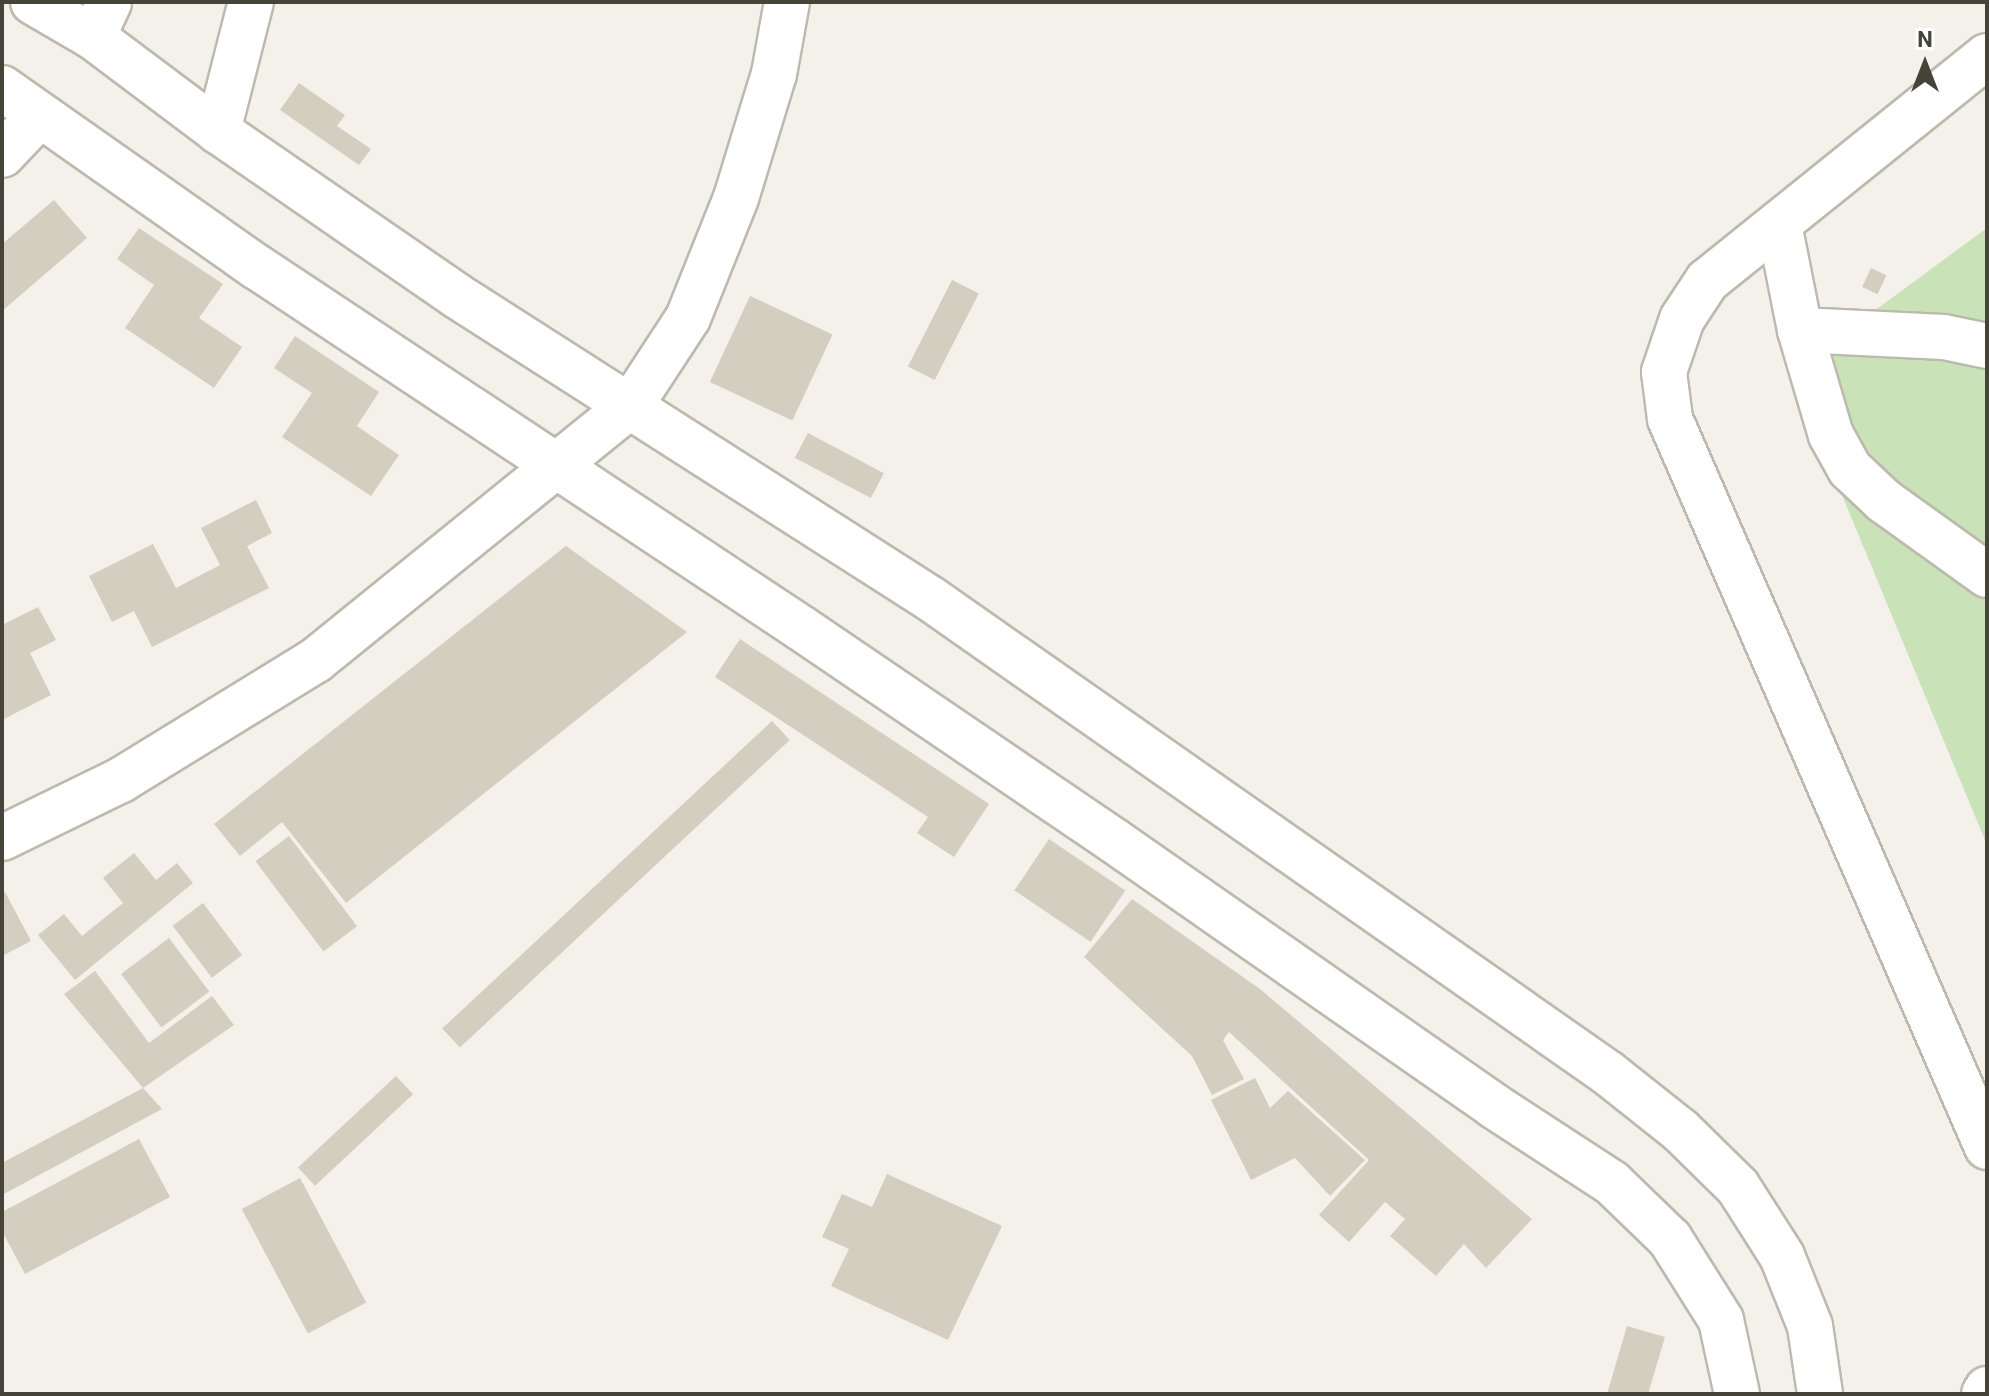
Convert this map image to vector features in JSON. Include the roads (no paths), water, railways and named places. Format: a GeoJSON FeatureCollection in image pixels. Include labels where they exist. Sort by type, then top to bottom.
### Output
{"type":"FeatureCollection","features":[{"type":"Feature","properties":{"kind":"street"},"geometry":{"type":"LineString","coordinates":[[33,2],[101,20],[218,131],[457,296],[931,599],[1608,1073],[1680,1130],[1738,1187],[1782,1256],[1810,1326],[1820,1394]]}},
{"type":"Feature","properties":{"kind":"street"},"geometry":{"type":"LineString","coordinates":[[218,131],[251,2]]}},
{"type":"Feature","properties":{"kind":"street"},"geometry":{"type":"LineString","coordinates":[[2,838],[121,780],[316,660],[631,405],[688,318],[736,198],[774,74],[787,2]]}},
{"type":"Feature","properties":{"kind":"street"},"geometry":{"type":"LineString","coordinates":[[1987,56],[1707,281],[1682,319],[1664,372],[1670,419],[1987,1147]]}},
{"type":"Feature","properties":{"kind":"street"},"geometry":{"type":"LineString","coordinates":[[2,88],[257,267],[879,681],[1494,1106],[1612,1183],[1670,1239],[1721,1320],[1737,1394]]}},
{"type":"Feature","properties":{"kind":"street"},"geometry":{"type":"LineString","coordinates":[[2,155],[40,115]]}},
{"type":"Feature","properties":{"kind":"street"},"geometry":{"type":"LineString","coordinates":[[1779,224],[1800,330],[1831,435],[1850,469],[1884,501],[1987,575]]}},
{"type":"Feature","properties":{"kind":"street"},"geometry":{"type":"LineString","coordinates":[[1800,330],[1944,337],[1987,346]]}}]}
